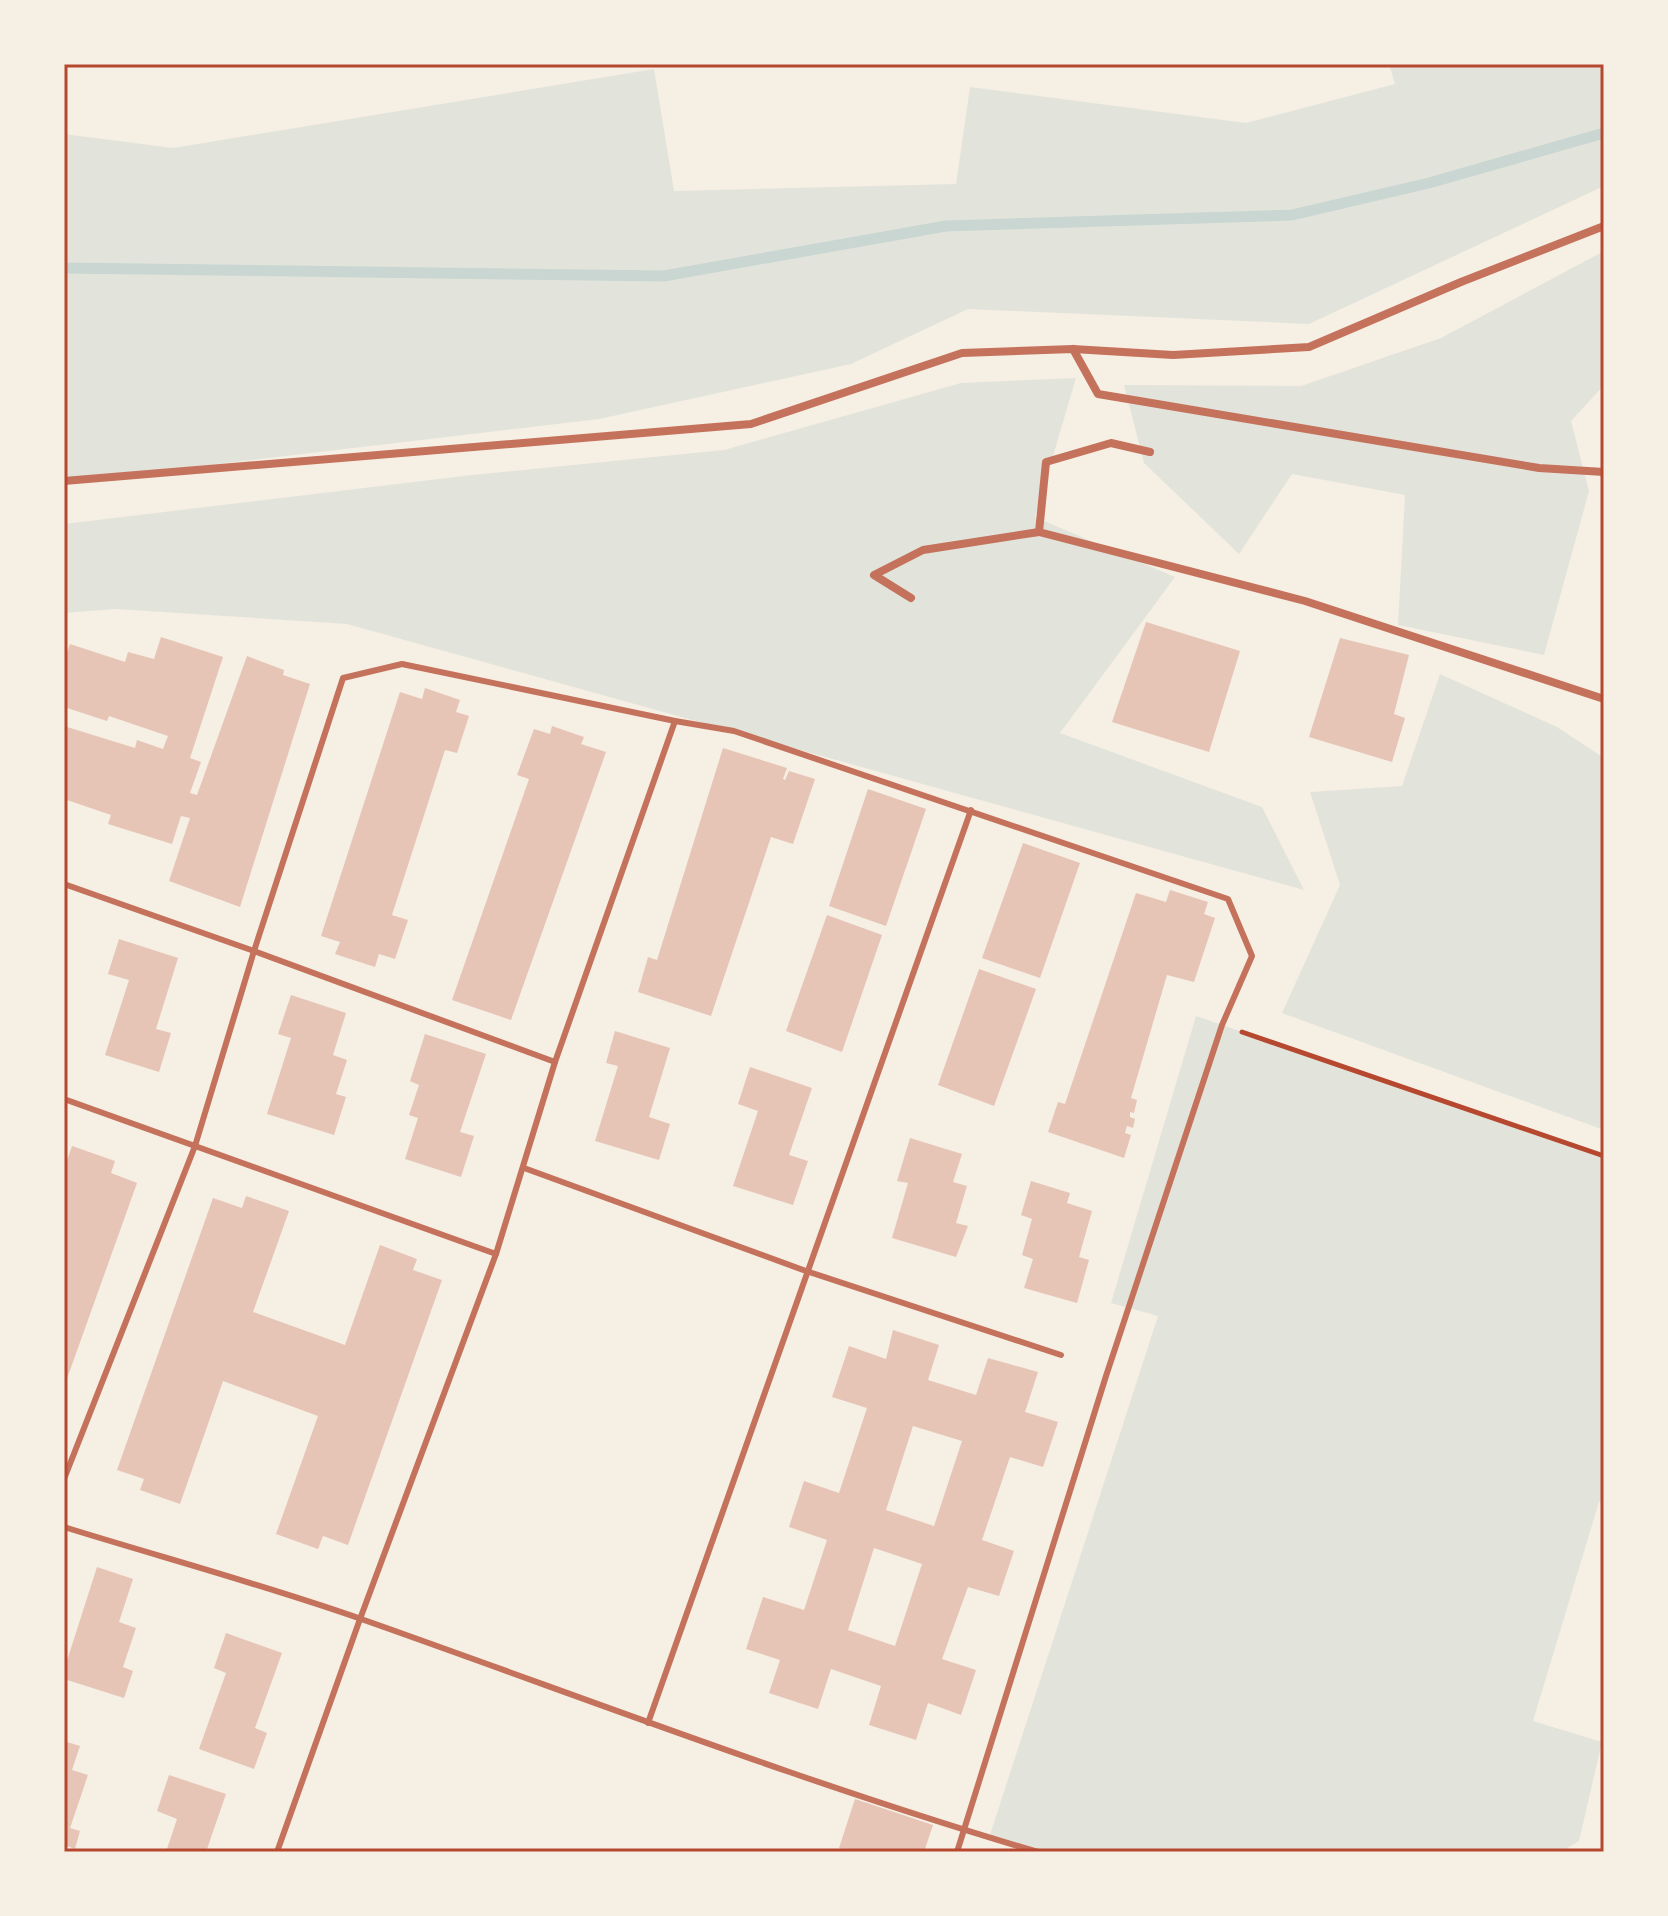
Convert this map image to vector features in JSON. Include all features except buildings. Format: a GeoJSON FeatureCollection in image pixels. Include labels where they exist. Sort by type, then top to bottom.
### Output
{"type":"FeatureCollection","features":[{"type":"Feature","properties":{"kind":"street"},"geometry":{"type":"LineString","coordinates":[[64,481],[751,424],[962,353],[1073,349],[1173,355],[1309,347],[1461,282],[1604,226]]}},
{"type":"Feature","properties":{"kind":"street"},"geometry":{"type":"LineString","coordinates":[[1073,349],[1098,394],[1539,468],[1604,472]]}},
{"type":"Feature","properties":{"kind":"street"},"geometry":{"type":"LineString","coordinates":[[1039,532],[1046,462],[1111,443],[1150,452]]}},
{"type":"Feature","properties":{"kind":"street"},"geometry":{"type":"LineString","coordinates":[[911,598],[874,575],[923,550],[1039,532],[1305,601],[1604,699]]}},
{"type":"Feature","properties":{"kind":"lane"},"geometry":{"type":"LineString","coordinates":[[64,1479],[195,1146],[254,951],[343,678],[402,664],[734,731],[1228,899],[1252,956],[1222,1025],[1106,1376],[957,1852]]}},
{"type":"Feature","properties":{"kind":"lane"},"geometry":{"type":"LineString","coordinates":[[277,1852],[496,1254],[555,1062],[675,721]]}},
{"type":"Feature","properties":{"kind":"lane"},"geometry":{"type":"LineString","coordinates":[[648,1723],[971,810]]}},
{"type":"Feature","properties":{"kind":"lane"},"geometry":{"type":"LineString","coordinates":[[64,884],[555,1062]]}},
{"type":"Feature","properties":{"kind":"lane"},"geometry":{"type":"LineString","coordinates":[[64,1099],[496,1254]]}},
{"type":"Feature","properties":{"kind":"lane"},"geometry":{"type":"LineString","coordinates":[[524,1168],[806,1271],[1061,1355]]}},
{"type":"Feature","properties":{"kind":"lane"},"geometry":{"type":"LineString","coordinates":[[64,1527],[360,1619],[648,1723],[963,1830],[1038,1852]]}},
{"type":"Feature","properties":{"kind":"path"},"geometry":{"type":"LineString","coordinates":[[1222,1025],[1604,1156]]}},
{"type":"Feature","properties":{"kind":"shaded area"},"geometry":{"type":"Polygon","coordinates":[[[1389,64],[1604,64],[1604,186],[1309,324],[968,309],[851,364],[599,419],[64,482],[64,134],[173,148],[654,69],[674,191],[956,184],[970,87],[1246,123],[1395,84],[1389,64]]]}},
{"type":"Feature","properties":{"kind":"shaded area"},"geometry":{"type":"Polygon","coordinates":[[[1604,251],[1604,385],[1571,421],[1589,491],[1544,655],[1398,625],[1405,495],[1292,474],[1239,554],[1144,463],[1124,385],[1301,386],[1441,338],[1604,251]]]}},
{"type":"Feature","properties":{"kind":"shaded area"},"geometry":{"type":"Polygon","coordinates":[[[1076,378],[1035,517],[1175,577],[1060,733],[1262,807],[1304,890],[347,624],[115,609],[64,613],[64,524],[472,475],[724,450],[961,383],[1076,378]]]}},
{"type":"Feature","properties":{"kind":"shaded area"},"geometry":{"type":"Polygon","coordinates":[[[1440,674],[1557,727],[1604,758],[1604,1130],[1282,1013],[1340,885],[1310,792],[1402,786],[1440,674]]]}},
{"type":"Feature","properties":{"kind":"shaded area"},"geometry":{"type":"Polygon","coordinates":[[[1196,1016],[1604,1156],[1604,1503],[1599,1502],[1533,1721],[1602,1742],[1579,1841],[1561,1852],[1036,1852],[989,1838],[1158,1316],[1111,1303],[1196,1016]]]}},
{"type":"Feature","properties":{"kind":"waterway"},"geometry":{"type":"LineString","coordinates":[[64,268],[664,276],[946,226],[1292,215],[1429,183],[1604,133]]}}]}
